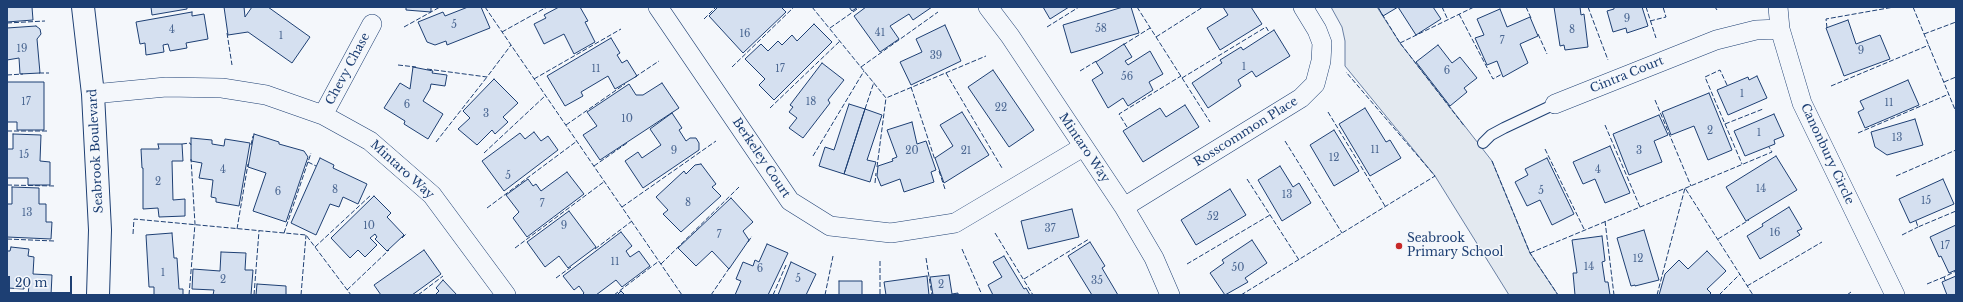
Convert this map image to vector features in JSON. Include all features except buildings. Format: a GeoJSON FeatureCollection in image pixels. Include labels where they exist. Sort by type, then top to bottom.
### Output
{"type":"FeatureCollection","features":[{"type":"Feature","properties":{"kind":"street","name":"Seabrook Boulevard"},"geometry":{"type":"LineString","coordinates":[[83,7],[93,94],[100,230],[98,295]]}},
{"type":"Feature","properties":{"kind":"street","name":"Berkeley Court"},"geometry":{"type":"LineString","coordinates":[[658,7],[790,201],[830,226],[891,233],[955,224],[1083,147]]}},
{"type":"Feature","properties":{"kind":"street","name":"Mintaro Way"},"geometry":{"type":"LineString","coordinates":[[988,7],[1010,36],[1124,207],[1154,258],[1170,295]]}},
{"type":"Feature","properties":{"kind":"street","name":"Rosscommon Place"},"geometry":{"type":"LineString","coordinates":[[1124,207],[1301,98],[1315,84],[1321,61],[1322,43],[1317,30],[1303,7]]}},
{"type":"Feature","properties":{"kind":"street","name":"Canonbury Circle"},"geometry":{"type":"LineString","coordinates":[[1778,7],[1780,29],[1802,103],[1895,295]]}},
{"type":"Feature","properties":{"kind":"street","name":"Chevy Chase"},"geometry":{"type":"LineString","coordinates":[[323,115],[372,24]]}},
{"type":"Feature","properties":{"kind":"street","name":"Cintra Court"},"geometry":{"type":"LineString","coordinates":[[1555,104],[1716,40],[1750,31],[1780,29]]}},
{"type":"Feature","properties":{"kind":"street","name":"Mintaro Way"},"geometry":{"type":"LineString","coordinates":[[93,94],[166,87],[222,88],[266,95],[323,115],[370,141],[432,195],[506,295]]}},
{"type":"Feature","properties":{"kind":"lane","name":"Cintra Court"},"geometry":{"type":"LineString","coordinates":[[1483,143],[1491,135],[1555,104]]}},
{"type":"Feature","properties":{"kind":"shaded area"},"geometry":{"type":"Polygon","coordinates":[[[1331,7],[1377,7],[1400,43],[1492,161],[1530,253],[1558,295],[1509,295],[1435,176],[1345,66],[1345,41],[1342,27],[1331,7]]]}},
{"type":"Feature","properties":{"kind":"fence"},"geometry":{"type":"LineString","coordinates":[[404,27],[440,7]]}},
{"type":"Feature","properties":{"kind":"fence"},"geometry":{"type":"LineString","coordinates":[[485,7],[682,295]]}},
{"type":"Feature","properties":{"kind":"fence"},"geometry":{"type":"LineString","coordinates":[[502,32],[547,7]]}},
{"type":"Feature","properties":{"kind":"fence"},"geometry":{"type":"LineString","coordinates":[[704,19],[716,7]]}},
{"type":"Feature","properties":{"kind":"fence"},"geometry":{"type":"LineString","coordinates":[[732,67],[794,7]]}},
{"type":"Feature","properties":{"kind":"fence"},"geometry":{"type":"LineString","coordinates":[[812,7],[886,98],[986,56]]}},
{"type":"Feature","properties":{"kind":"fence"},"geometry":{"type":"LineString","coordinates":[[830,28],[860,7]]}},
{"type":"Feature","properties":{"kind":"fence"},"geometry":{"type":"LineString","coordinates":[[1047,27],[1079,7]]}},
{"type":"Feature","properties":{"kind":"fence"},"geometry":{"type":"LineString","coordinates":[[1137,7],[1210,122]]}},
{"type":"Feature","properties":{"kind":"fence"},"geometry":{"type":"LineString","coordinates":[[1156,37],[1203,7]]}},
{"type":"Feature","properties":{"kind":"fence"},"geometry":{"type":"LineString","coordinates":[[1442,7],[1448,20]]}},
{"type":"Feature","properties":{"kind":"fence"},"geometry":{"type":"LineString","coordinates":[[1400,43],[1474,7]]}},
{"type":"Feature","properties":{"kind":"fence"},"geometry":{"type":"LineString","coordinates":[[1526,7],[1531,18]]}},
{"type":"Feature","properties":{"kind":"fence"},"geometry":{"type":"LineString","coordinates":[[1588,7],[1608,60]]}},
{"type":"Feature","properties":{"kind":"fence"},"geometry":{"type":"LineString","coordinates":[[1646,7],[1656,38]]}},
{"type":"Feature","properties":{"kind":"fence"},"geometry":{"type":"LineString","coordinates":[[1650,21],[1666,17],[1663,7]]}},
{"type":"Feature","properties":{"kind":"fence"},"geometry":{"type":"LineString","coordinates":[[1827,28],[1826,19],[1894,7]]}},
{"type":"Feature","properties":{"kind":"fence"},"geometry":{"type":"LineString","coordinates":[[1913,7],[1956,112]]}},
{"type":"Feature","properties":{"kind":"fence"},"geometry":{"type":"LineString","coordinates":[[861,67],[938,12]]}},
{"type":"Feature","properties":{"kind":"fence"},"geometry":{"type":"LineString","coordinates":[[1382,14],[1400,43],[1465,127]]}},
{"type":"Feature","properties":{"kind":"fence"},"geometry":{"type":"LineString","coordinates":[[1459,14],[1493,79],[1502,74]]}},
{"type":"Feature","properties":{"kind":"fence"},"geometry":{"type":"LineString","coordinates":[[7,23],[45,21]]}},
{"type":"Feature","properties":{"kind":"fence"},"geometry":{"type":"LineString","coordinates":[[1924,34],[1956,22]]}},
{"type":"Feature","properties":{"kind":"fence"},"geometry":{"type":"LineString","coordinates":[[1182,78],[1266,27],[1269,32]]}},
{"type":"Feature","properties":{"kind":"fence"},"geometry":{"type":"LineString","coordinates":[[1123,45],[1150,28]]}},
{"type":"Feature","properties":{"kind":"fence"},"geometry":{"type":"LineString","coordinates":[[534,79],[621,29]]}},
{"type":"Feature","properties":{"kind":"fence"},"geometry":{"type":"LineString","coordinates":[[227,33],[232,65]]}},
{"type":"Feature","properties":{"kind":"fence"},"geometry":{"type":"LineString","coordinates":[[1538,34],[1547,54]]}},
{"type":"Feature","properties":{"kind":"fence"},"geometry":{"type":"LineString","coordinates":[[770,108],[840,41]]}},
{"type":"Feature","properties":{"kind":"fence"},"geometry":{"type":"LineString","coordinates":[[427,69],[487,77],[511,45]]}},
{"type":"Feature","properties":{"kind":"fence"},"geometry":{"type":"LineString","coordinates":[[1831,86],[1929,45]]}},
{"type":"Feature","properties":{"kind":"fence"},"geometry":{"type":"LineString","coordinates":[[1080,71],[1098,60]]}},
{"type":"Feature","properties":{"kind":"fence"},"geometry":{"type":"LineString","coordinates":[[635,77],[659,61]]}},
{"type":"Feature","properties":{"kind":"fence"},"geometry":{"type":"LineString","coordinates":[[398,65],[416,67]]}},
{"type":"Feature","properties":{"kind":"fence"},"geometry":{"type":"LineString","coordinates":[[1727,85],[1720,70],[1705,77],[1742,164]]}},
{"type":"Feature","properties":{"kind":"fence"},"geometry":{"type":"LineString","coordinates":[[813,156],[864,71]]}},
{"type":"Feature","properties":{"kind":"fence"},"geometry":{"type":"LineString","coordinates":[[1241,295],[1435,176],[1346,72]]}},
{"type":"Feature","properties":{"kind":"fence"},"geometry":{"type":"LineString","coordinates":[[39,73],[49,73]]}},
{"type":"Feature","properties":{"kind":"fence"},"geometry":{"type":"LineString","coordinates":[[946,73],[1002,168]]}},
{"type":"Feature","properties":{"kind":"fence"},"geometry":{"type":"LineString","coordinates":[[7,75],[23,74]]}},
{"type":"Feature","properties":{"kind":"fence"},"geometry":{"type":"LineString","coordinates":[[1127,127],[1119,114],[1181,76]]}},
{"type":"Feature","properties":{"kind":"fence"},"geometry":{"type":"LineString","coordinates":[[436,142],[487,77]]}},
{"type":"Feature","properties":{"kind":"fence"},"geometry":{"type":"LineString","coordinates":[[1944,82],[1956,77]]}},
{"type":"Feature","properties":{"kind":"fence"},"geometry":{"type":"LineString","coordinates":[[865,109],[874,82]]}},
{"type":"Feature","properties":{"kind":"fence"},"geometry":{"type":"LineString","coordinates":[[566,125],[625,84]]}},
{"type":"Feature","properties":{"kind":"fence"},"geometry":{"type":"LineString","coordinates":[[911,87],[935,160]]}},
{"type":"Feature","properties":{"kind":"fence"},"geometry":{"type":"LineString","coordinates":[[1858,133],[1949,94]]}},
{"type":"Feature","properties":{"kind":"fence"},"geometry":{"type":"LineString","coordinates":[[484,153],[545,96]]}},
{"type":"Feature","properties":{"kind":"fence"},"geometry":{"type":"LineString","coordinates":[[877,167],[886,98]]}},
{"type":"Feature","properties":{"kind":"fence"},"geometry":{"type":"LineString","coordinates":[[1655,100],[1691,186]]}},
{"type":"Feature","properties":{"kind":"fence"},"geometry":{"type":"LineString","coordinates":[[1725,124],[1763,109]]}},
{"type":"Feature","properties":{"kind":"fence"},"geometry":{"type":"LineString","coordinates":[[1328,112],[1385,206]]}},
{"type":"Feature","properties":{"kind":"fence"},"geometry":{"type":"LineString","coordinates":[[1605,125],[1640,207]]}},
{"type":"Feature","properties":{"kind":"fence"},"geometry":{"type":"LineString","coordinates":[[7,131],[47,131]]}},
{"type":"Feature","properties":{"kind":"fence"},"geometry":{"type":"LineString","coordinates":[[251,145],[253,136]]}},
{"type":"Feature","properties":{"kind":"fence"},"geometry":{"type":"LineString","coordinates":[[487,208],[577,141]]}},
{"type":"Feature","properties":{"kind":"fence"},"geometry":{"type":"LineString","coordinates":[[622,207],[716,141]]}},
{"type":"Feature","properties":{"kind":"fence"},"geometry":{"type":"LineString","coordinates":[[1285,141],[1342,233]]}},
{"type":"Feature","properties":{"kind":"fence"},"geometry":{"type":"LineString","coordinates":[[182,144],[190,143],[191,145]]}},
{"type":"Feature","properties":{"kind":"fence"},"geometry":{"type":"LineString","coordinates":[[594,166],[627,143]]}},
{"type":"Feature","properties":{"kind":"fence"},"geometry":{"type":"LineString","coordinates":[[1530,253],[1772,152],[1769,147]]}},
{"type":"Feature","properties":{"kind":"fence"},"geometry":{"type":"LineString","coordinates":[[1545,149],[1584,229]]}},
{"type":"Feature","properties":{"kind":"fence"},"geometry":{"type":"LineString","coordinates":[[1896,176],[1956,150]]}},
{"type":"Feature","properties":{"kind":"fence"},"geometry":{"type":"LineString","coordinates":[[284,233],[311,153]]}},
{"type":"Feature","properties":{"kind":"fence"},"geometry":{"type":"LineString","coordinates":[[189,295],[195,224],[191,159]]}},
{"type":"Feature","properties":{"kind":"fence"},"geometry":{"type":"LineString","coordinates":[[1492,161],[1530,253],[1558,295]]}},
{"type":"Feature","properties":{"kind":"fence"},"geometry":{"type":"LineString","coordinates":[[308,162],[316,166]]}},
{"type":"Feature","properties":{"kind":"fence"},"geometry":{"type":"LineString","coordinates":[[237,229],[248,164]]}},
{"type":"Feature","properties":{"kind":"fence"},"geometry":{"type":"LineString","coordinates":[[939,171],[945,189]]}},
{"type":"Feature","properties":{"kind":"fence"},"geometry":{"type":"LineString","coordinates":[[875,183],[876,173]]}},
{"type":"Feature","properties":{"kind":"fence"},"geometry":{"type":"LineString","coordinates":[[1247,179],[1299,260]]}},
{"type":"Feature","properties":{"kind":"fence"},"geometry":{"type":"LineString","coordinates":[[515,248],[605,181]]}},
{"type":"Feature","properties":{"kind":"fence"},"geometry":{"type":"LineString","coordinates":[[7,185],[55,186]]}},
{"type":"Feature","properties":{"kind":"fence"},"geometry":{"type":"LineString","coordinates":[[661,264],[739,187]]}},
{"type":"Feature","properties":{"kind":"fence"},"geometry":{"type":"LineString","coordinates":[[1657,295],[1685,188],[1753,295]]}},
{"type":"Feature","properties":{"kind":"fence"},"geometry":{"type":"LineString","coordinates":[[315,247],[371,195]]}},
{"type":"Feature","properties":{"kind":"fence"},"geometry":{"type":"LineString","coordinates":[[1916,221],[1918,227],[1956,211]]}},
{"type":"Feature","properties":{"kind":"fence"},"geometry":{"type":"LineString","coordinates":[[1187,264],[1270,215]]}},
{"type":"Feature","properties":{"kind":"fence"},"geometry":{"type":"LineString","coordinates":[[133,234],[134,219],[306,235],[351,295]]}},
{"type":"Feature","properties":{"kind":"fence"},"geometry":{"type":"LineString","coordinates":[[1718,239],[1749,220]]}},
{"type":"Feature","properties":{"kind":"fence"},"geometry":{"type":"LineString","coordinates":[[595,249],[632,221]]}},
{"type":"Feature","properties":{"kind":"fence"},"geometry":{"type":"LineString","coordinates":[[1605,221],[1614,295]]}},
{"type":"Feature","properties":{"kind":"fence"},"geometry":{"type":"LineString","coordinates":[[1902,235],[1918,227]]}},
{"type":"Feature","properties":{"kind":"fence"},"geometry":{"type":"LineString","coordinates":[[254,295],[259,231]]}},
{"type":"Feature","properties":{"kind":"fence"},"geometry":{"type":"LineString","coordinates":[[402,238],[407,233]]}},
{"type":"Feature","properties":{"kind":"fence"},"geometry":{"type":"LineString","coordinates":[[995,233],[1033,295]]}},
{"type":"Feature","properties":{"kind":"fence"},"geometry":{"type":"LineString","coordinates":[[301,295],[306,235]]}},
{"type":"Feature","properties":{"kind":"fence"},"geometry":{"type":"LineString","coordinates":[[748,242],[752,236]]}},
{"type":"Feature","properties":{"kind":"fence"},"geometry":{"type":"LineString","coordinates":[[7,239],[54,241]]}},
{"type":"Feature","properties":{"kind":"fence"},"geometry":{"type":"LineString","coordinates":[[1024,279],[1089,239]]}},
{"type":"Feature","properties":{"kind":"fence"},"geometry":{"type":"LineString","coordinates":[[1747,286],[1822,242]]}},
{"type":"Feature","properties":{"kind":"fence"},"geometry":{"type":"LineString","coordinates":[[962,249],[982,295]]}},
{"type":"Feature","properties":{"kind":"fence"},"geometry":{"type":"LineString","coordinates":[[347,290],[389,250]]}},
{"type":"Feature","properties":{"kind":"fence"},"geometry":{"type":"LineString","coordinates":[[825,295],[833,256]]}},
{"type":"Feature","properties":{"kind":"fence"},"geometry":{"type":"LineString","coordinates":[[926,258],[932,295]]}},
{"type":"Feature","properties":{"kind":"fence"},"geometry":{"type":"LineString","coordinates":[[614,295],[659,261]]}},
{"type":"Feature","properties":{"kind":"fence"},"geometry":{"type":"LineString","coordinates":[[880,261],[880,295]]}},
{"type":"Feature","properties":{"kind":"fence"},"geometry":{"type":"LineString","coordinates":[[773,295],[786,265]]}},
{"type":"Feature","properties":{"kind":"fence"},"geometry":{"type":"LineString","coordinates":[[556,278],[571,267]]}},
{"type":"Feature","properties":{"kind":"fence"},"geometry":{"type":"LineString","coordinates":[[711,295],[730,267]]}},
{"type":"Feature","properties":{"kind":"fence"},"geometry":{"type":"LineString","coordinates":[[1945,280],[1944,277],[1956,271]]}},
{"type":"Feature","properties":{"kind":"fence"},"geometry":{"type":"LineString","coordinates":[[1719,295],[1740,274]]}},
{"type":"Feature","properties":{"kind":"fence"},"geometry":{"type":"LineString","coordinates":[[418,295],[443,276]]}},
{"type":"Feature","properties":{"kind":"fence"},"geometry":{"type":"LineString","coordinates":[[1927,284],[1944,277]]}},
{"type":"Feature","properties":{"kind":"fence"},"geometry":{"type":"LineString","coordinates":[[1847,295],[1851,292]]}},
{"type":"Feature","properties":{"kind":"fence"},"geometry":{"type":"LineString","coordinates":[[7,294],[19,295]]}},
{"type":"Feature","properties":{"kind":"place","name":"Seabrook Primary School"},"geometry":{"type":"Point","coordinates":[1399,246]}}]}
